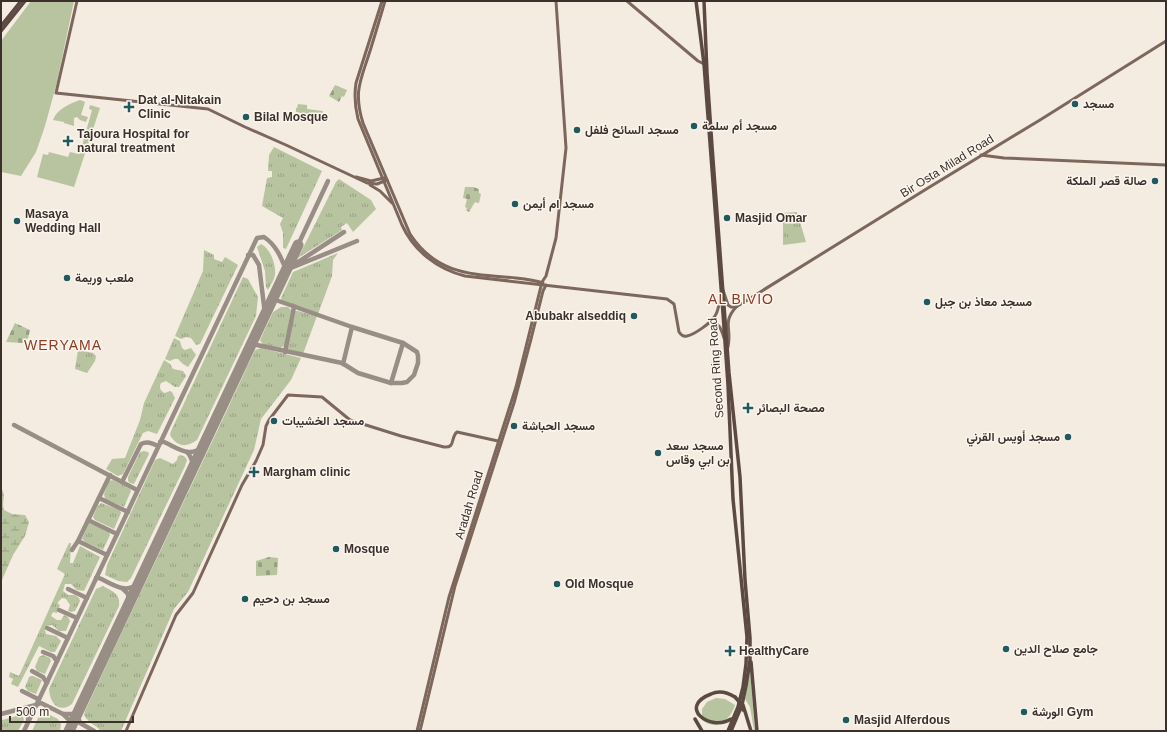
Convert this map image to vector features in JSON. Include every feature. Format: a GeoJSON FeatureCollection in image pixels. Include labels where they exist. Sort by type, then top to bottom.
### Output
{"type":"FeatureCollection","features":[{"type":"Feature","properties":{"kind":"highway"},"geometry":{"type":"LineString","coordinates":[[1,26],[21,1]]}},
{"type":"Feature","properties":{"kind":"highway"},"geometry":{"type":"LineString","coordinates":[[1,31],[25,1]]}},
{"type":"Feature","properties":{"kind":"highway","name":"Second Ring Road"},"geometry":{"type":"LineString","coordinates":[[696,1],[704,64],[729,400],[733,494],[738,535],[746,664],[743,687],[738,707],[729,731]]}},
{"type":"Feature","properties":{"kind":"highway","name":"Second Ring Road"},"geometry":{"type":"LineString","coordinates":[[704,1],[705,42],[723,290],[740,477],[750,643],[746,686],[739,711],[729,731]]}},
{"type":"Feature","properties":{"kind":"highway"},"geometry":{"type":"LineString","coordinates":[[700,31],[699,14],[701,12],[703,15],[705,42]]}},
{"type":"Feature","properties":{"kind":"highway"},"geometry":{"type":"LineString","coordinates":[[729,400],[734,478],[737,488],[738,464]]}},
{"type":"Feature","properties":{"kind":"highway"},"geometry":{"type":"LineString","coordinates":[[738,535],[736,505],[738,503],[740,504],[744,535]]}},
{"type":"Feature","properties":{"kind":"highway"},"geometry":{"type":"LineString","coordinates":[[750,643],[756,731]]}},
{"type":"Feature","properties":{"kind":"highway"},"geometry":{"type":"LineString","coordinates":[[702,731],[696,722],[694,715],[695,707],[701,697],[709,692],[718,690],[728,691],[743,705],[750,731]]}},
{"type":"Feature","properties":{"kind":"highway"},"geometry":{"type":"LineString","coordinates":[[706,729],[700,724],[696,716],[697,708],[702,699],[711,693],[718,692],[735,696],[743,710],[750,731]]}},
{"type":"Feature","properties":{"kind":"highway"},"geometry":{"type":"LineString","coordinates":[[725,726],[738,707]]}},
{"type":"Feature","properties":{"kind":"main road"},"geometry":{"type":"LineString","coordinates":[[77,1],[56,93],[208,109],[245,128],[367,183],[373,185],[385,180]]}},
{"type":"Feature","properties":{"kind":"main road"},"geometry":{"type":"LineString","coordinates":[[382,1],[359,73],[355,93],[358,119],[410,234],[420,247],[435,260],[462,272],[542,284],[667,299],[674,304],[679,332],[685,336],[709,323],[714,318],[717,313],[721,294]]}},
{"type":"Feature","properties":{"kind":"main road"},"geometry":{"type":"LineString","coordinates":[[385,1],[369,56],[359,83],[358,109],[404,230],[414,245],[430,260],[457,274],[532,282]]}},
{"type":"Feature","properties":{"kind":"main road","name":"Aradah Road"},"geometry":{"type":"LineString","coordinates":[[419,731],[449,596],[516,387],[531,335],[542,284],[546,276],[556,238],[566,148],[556,1]]}},
{"type":"Feature","properties":{"kind":"main road"},"geometry":{"type":"LineString","coordinates":[[627,1],[698,61],[704,64]]}},
{"type":"Feature","properties":{"kind":"main road","name":"Bir Osta Milad Road"},"geometry":{"type":"LineString","coordinates":[[736,307],[1166,41]]}},
{"type":"Feature","properties":{"kind":"main road"},"geometry":{"type":"LineString","coordinates":[[981,155],[1004,158],[1166,165]]}},
{"type":"Feature","properties":{"kind":"main road"},"geometry":{"type":"LineString","coordinates":[[354,177],[371,181],[385,180]]}},
{"type":"Feature","properties":{"kind":"main road"},"geometry":{"type":"LineString","coordinates":[[367,183],[383,194],[394,206]]}},
{"type":"Feature","properties":{"kind":"main road"},"geometry":{"type":"LineString","coordinates":[[531,335],[546,284]]}},
{"type":"Feature","properties":{"kind":"main road"},"geometry":{"type":"LineString","coordinates":[[723,290],[728,305],[731,308],[736,307]]}},
{"type":"Feature","properties":{"kind":"main road"},"geometry":{"type":"LineString","coordinates":[[728,347],[728,317],[736,307]]}},
{"type":"Feature","properties":{"kind":"main road"},"geometry":{"type":"LineString","coordinates":[[709,323],[717,324],[724,339]]}},
{"type":"Feature","properties":{"kind":"main road"},"geometry":{"type":"LineString","coordinates":[[126,731],[176,615],[193,593],[242,485],[264,445],[266,426],[288,395],[322,398],[350,420],[444,448],[451,446],[455,434],[458,432],[498,441]]}},
{"type":"Feature","properties":{"kind":"main road"},"geometry":{"type":"LineString","coordinates":[[486,483],[506,420]]}},
{"type":"Feature","properties":{"kind":"green space"},"geometry":{"type":"Polygon","coordinates":[[[31,1],[74,1],[57,82],[45,126],[36,152],[21,176],[1,172],[1,41],[31,1]]]}},
{"type":"Feature","properties":{"kind":"green space"},"geometry":{"type":"Polygon","coordinates":[[[335,85],[347,90],[344,97],[342,96],[339,102],[329,96],[335,85]]]}},
{"type":"Feature","properties":{"kind":"green space"},"geometry":{"type":"Polygon","coordinates":[[[80,100],[85,102],[81,115],[88,117],[86,122],[77,117],[74,118],[74,126],[53,120],[60,110],[80,100]]]}},
{"type":"Feature","properties":{"kind":"green space"},"geometry":{"type":"Polygon","coordinates":[[[298,104],[307,105],[307,109],[323,111],[321,117],[296,112],[298,104]]]}},
{"type":"Feature","properties":{"kind":"green space"},"geometry":{"type":"Polygon","coordinates":[[[90,105],[100,108],[74,187],[37,177],[43,154],[48,155],[49,152],[68,157],[70,152],[80,153],[92,110],[89,109],[90,105]]]}},
{"type":"Feature","properties":{"kind":"green space"},"geometry":{"type":"Polygon","coordinates":[[[274,147],[322,171],[286,249],[283,248],[283,233],[280,224],[283,218],[262,206],[267,178],[272,177],[272,171],[268,171],[269,155],[274,147]]]}},
{"type":"Feature","properties":{"kind":"green space"},"geometry":{"type":"Polygon","coordinates":[[[339,179],[371,200],[376,209],[353,232],[347,223],[341,227],[342,230],[298,258],[336,182],[339,179]]]}},
{"type":"Feature","properties":{"kind":"green space"},"geometry":{"type":"Polygon","coordinates":[[[465,187],[479,189],[479,193],[481,194],[479,203],[475,202],[469,212],[465,207],[467,199],[463,198],[465,187]]]}},
{"type":"Feature","properties":{"kind":"green space"},"geometry":{"type":"Polygon","coordinates":[[[797,212],[806,242],[783,245],[783,213],[797,212]]]}},
{"type":"Feature","properties":{"kind":"green space"},"geometry":{"type":"Polygon","coordinates":[[[261,244],[265,246],[270,253],[275,267],[275,275],[268,290],[266,287],[265,271],[257,247],[261,244]]]}},
{"type":"Feature","properties":{"kind":"green space"},"geometry":{"type":"Polygon","coordinates":[[[204,250],[214,255],[214,259],[222,262],[225,257],[238,265],[200,344],[196,345],[191,338],[186,337],[181,339],[175,336],[203,271],[204,250]]]}},
{"type":"Feature","properties":{"kind":"green space"},"geometry":{"type":"Polygon","coordinates":[[[338,253],[333,260],[332,276],[318,314],[282,301],[281,298],[293,272],[338,253]]]}},
{"type":"Feature","properties":{"kind":"green space"},"geometry":{"type":"Polygon","coordinates":[[[243,277],[248,279],[258,297],[256,316],[197,440],[193,443],[185,445],[179,444],[170,435],[171,431],[243,277]]]}},
{"type":"Feature","properties":{"kind":"green space"},"geometry":{"type":"Polygon","coordinates":[[[281,307],[288,307],[291,310],[285,345],[279,349],[263,345],[260,340],[273,312],[281,307]]]}},
{"type":"Feature","properties":{"kind":"green space"},"geometry":{"type":"Polygon","coordinates":[[[295,311],[317,316],[303,354],[291,352],[287,348],[295,311]]]}},
{"type":"Feature","properties":{"kind":"green space"},"geometry":{"type":"Polygon","coordinates":[[[15,323],[30,330],[28,338],[23,343],[6,342],[15,323]]]}},
{"type":"Feature","properties":{"kind":"green space"},"geometry":{"type":"Polygon","coordinates":[[[174,338],[180,341],[182,348],[185,350],[191,348],[196,355],[188,367],[178,359],[170,361],[165,359],[174,338]]]}},
{"type":"Feature","properties":{"kind":"green space"},"geometry":{"type":"Polygon","coordinates":[[[261,348],[301,358],[291,380],[261,419],[254,450],[188,592],[174,609],[121,731],[101,731],[85,717],[85,711],[255,350],[261,348]]]}},
{"type":"Feature","properties":{"kind":"green space"},"geometry":{"type":"Polygon","coordinates":[[[78,350],[93,353],[96,356],[95,361],[87,373],[75,369],[78,350]]]}},
{"type":"Feature","properties":{"kind":"green space"},"geometry":{"type":"Polygon","coordinates":[[[164,360],[170,364],[173,369],[183,371],[186,376],[179,387],[175,387],[166,381],[161,383],[161,390],[165,393],[170,391],[172,392],[175,398],[157,434],[148,431],[143,433],[123,474],[118,476],[106,469],[112,459],[125,458],[140,420],[144,403],[164,360]]]}},
{"type":"Feature","properties":{"kind":"green space"},"geometry":{"type":"Polygon","coordinates":[[[140,452],[148,452],[149,454],[134,484],[130,483],[128,481],[128,477],[140,452]]]}},
{"type":"Feature","properties":{"kind":"green space"},"geometry":{"type":"Polygon","coordinates":[[[181,455],[187,460],[185,466],[131,578],[127,582],[118,581],[105,575],[107,565],[155,460],[160,458],[173,464],[177,460],[178,456],[181,455]]]}},
{"type":"Feature","properties":{"kind":"green space"},"geometry":{"type":"Polygon","coordinates":[[[113,480],[131,491],[124,507],[105,499],[104,494],[109,481],[113,480]]]}},
{"type":"Feature","properties":{"kind":"green space"},"geometry":{"type":"Polygon","coordinates":[[[1,488],[4,493],[4,510],[12,514],[25,515],[29,522],[25,536],[13,555],[1,582],[1,488]]]}},
{"type":"Feature","properties":{"kind":"green space"},"geometry":{"type":"Polygon","coordinates":[[[101,503],[120,510],[121,513],[114,529],[95,520],[93,517],[97,507],[101,503]]]}},
{"type":"Feature","properties":{"kind":"green space"},"geometry":{"type":"Polygon","coordinates":[[[89,523],[109,532],[110,535],[103,550],[85,542],[82,539],[89,523]]]}},
{"type":"Feature","properties":{"kind":"green space"},"geometry":{"type":"Polygon","coordinates":[[[69,543],[71,543],[70,563],[73,563],[80,546],[100,557],[84,591],[77,590],[71,584],[65,584],[63,591],[68,595],[75,595],[80,601],[75,611],[71,612],[68,611],[70,605],[66,599],[62,598],[58,602],[60,605],[57,613],[53,612],[51,616],[57,620],[61,620],[64,615],[68,617],[70,621],[66,631],[59,631],[52,625],[46,626],[46,634],[56,636],[61,641],[55,652],[51,652],[39,646],[18,687],[11,684],[13,679],[9,677],[10,672],[19,676],[65,574],[57,569],[69,543]]]}},
{"type":"Feature","properties":{"kind":"green space"},"geometry":{"type":"Polygon","coordinates":[[[269,557],[278,558],[277,575],[256,576],[256,561],[269,557]]]}},
{"type":"Feature","properties":{"kind":"green space"},"geometry":{"type":"Polygon","coordinates":[[[103,586],[113,591],[117,596],[119,599],[119,606],[72,704],[63,708],[56,706],[51,699],[49,689],[96,589],[103,586]]]}},
{"type":"Feature","properties":{"kind":"green space"},"geometry":{"type":"Polygon","coordinates":[[[43,655],[50,658],[51,661],[45,674],[37,671],[35,667],[39,657],[43,655]]]}},
{"type":"Feature","properties":{"kind":"green space"},"geometry":{"type":"Polygon","coordinates":[[[750,669],[755,731],[750,707],[745,699],[750,669]]]}},
{"type":"Feature","properties":{"kind":"green space"},"geometry":{"type":"Polygon","coordinates":[[[31,676],[42,680],[36,694],[28,691],[25,687],[29,677],[31,676]]]}},
{"type":"Feature","properties":{"kind":"green space"},"geometry":{"type":"Polygon","coordinates":[[[716,698],[725,699],[735,705],[726,720],[722,723],[713,725],[702,720],[702,709],[707,702],[716,698]]]}},
{"type":"Feature","properties":{"kind":"green space"},"geometry":{"type":"Polygon","coordinates":[[[48,714],[58,719],[61,724],[60,731],[32,731],[39,716],[48,714]]]}},
{"type":"Feature","properties":{"kind":"green space"},"geometry":{"type":"Polygon","coordinates":[[[17,716],[23,717],[24,720],[18,731],[1,731],[2,720],[17,716]]]}},
{"type":"Feature","properties":{"kind":"taxiway"},"geometry":{"type":"LineString","coordinates":[[298,245],[328,181]]}},
{"type":"Feature","properties":{"kind":"taxiway"},"geometry":{"type":"LineString","coordinates":[[344,232],[286,270],[357,241]]}},
{"type":"Feature","properties":{"kind":"taxiway"},"geometry":{"type":"LineString","coordinates":[[24,731],[257,238],[264,237],[272,244],[280,256],[286,270]]}},
{"type":"Feature","properties":{"kind":"taxiway"},"geometry":{"type":"LineString","coordinates":[[248,255],[253,255],[259,265],[265,314]]}},
{"type":"Feature","properties":{"kind":"taxiway"},"geometry":{"type":"LineString","coordinates":[[252,344],[342,363],[358,373],[391,383],[407,382],[414,375],[418,363],[417,352],[403,343],[273,299]]}},
{"type":"Feature","properties":{"kind":"taxiway"},"geometry":{"type":"LineString","coordinates":[[285,352],[294,307]]}},
{"type":"Feature","properties":{"kind":"taxiway"},"geometry":{"type":"LineString","coordinates":[[343,364],[352,327]]}},
{"type":"Feature","properties":{"kind":"taxiway"},"geometry":{"type":"LineString","coordinates":[[391,383],[403,343]]}},
{"type":"Feature","properties":{"kind":"taxiway"},"geometry":{"type":"LineString","coordinates":[[14,425],[137,490]]}},
{"type":"Feature","properties":{"kind":"taxiway"},"geometry":{"type":"LineString","coordinates":[[160,442],[164,442],[189,452],[198,450],[203,446]]}},
{"type":"Feature","properties":{"kind":"taxiway"},"geometry":{"type":"LineString","coordinates":[[122,482],[141,444],[150,443],[158,446]]}},
{"type":"Feature","properties":{"kind":"taxiway"},"geometry":{"type":"LineString","coordinates":[[187,452],[192,460],[193,469]]}},
{"type":"Feature","properties":{"kind":"taxiway"},"geometry":{"type":"LineString","coordinates":[[72,550],[78,541],[110,475]]}},
{"type":"Feature","properties":{"kind":"taxiway"},"geometry":{"type":"LineString","coordinates":[[99,498],[128,512]]}},
{"type":"Feature","properties":{"kind":"taxiway"},"geometry":{"type":"LineString","coordinates":[[88,520],[117,534]]}},
{"type":"Feature","properties":{"kind":"taxiway"},"geometry":{"type":"LineString","coordinates":[[78,541],[107,555]]}},
{"type":"Feature","properties":{"kind":"taxiway"},"geometry":{"type":"LineString","coordinates":[[96,578],[120,588],[130,588],[139,582]]}},
{"type":"Feature","properties":{"kind":"taxiway"},"geometry":{"type":"LineString","coordinates":[[68,589],[87,598]]}},
{"type":"Feature","properties":{"kind":"taxiway"},"geometry":{"type":"LineString","coordinates":[[123,589],[128,594],[129,603]]}},
{"type":"Feature","properties":{"kind":"taxiway"},"geometry":{"type":"LineString","coordinates":[[59,610],[77,618]]}},
{"type":"Feature","properties":{"kind":"taxiway"},"geometry":{"type":"LineString","coordinates":[[47,628],[68,638]]}},
{"type":"Feature","properties":{"kind":"taxiway"},"geometry":{"type":"LineString","coordinates":[[43,652],[53,656],[57,661]]}},
{"type":"Feature","properties":{"kind":"taxiway"},"geometry":{"type":"LineString","coordinates":[[32,671],[43,677],[47,683]]}},
{"type":"Feature","properties":{"kind":"taxiway"},"geometry":{"type":"LineString","coordinates":[[22,691],[38,699]]}},
{"type":"Feature","properties":{"kind":"taxiway"},"geometry":{"type":"LineString","coordinates":[[36,705],[41,703],[63,714]]}},
{"type":"Feature","properties":{"kind":"taxiway"},"geometry":{"type":"LineString","coordinates":[[1,714],[36,705]]}},
{"type":"Feature","properties":{"kind":"taxiway"},"geometry":{"type":"LineString","coordinates":[[70,728],[69,720],[63,714],[73,714],[81,706]]}},
{"type":"Feature","properties":{"kind":"taxiway"},"geometry":{"type":"LineString","coordinates":[[21,709],[25,710],[27,713],[28,721]]}},
{"type":"Feature","properties":{"kind":"taxiway"},"geometry":{"type":"LineString","coordinates":[[77,714],[80,723],[94,731]]}},
{"type":"Feature","properties":{"kind":"runway"},"geometry":{"type":"LineString","coordinates":[[69,731],[298,245]]}},
{"type":"Feature","properties":{"kind":"place","name":"مسجد"},"geometry":{"type":"Point","coordinates":[1075,104]}},
{"type":"Feature","properties":{"kind":"place","name":"Dat al-Nitakain Clinic"},"geometry":{"type":"Point","coordinates":[129,107]}},
{"type":"Feature","properties":{"kind":"place","name":"Bilal Mosque"},"geometry":{"type":"Point","coordinates":[246,117]}},
{"type":"Feature","properties":{"kind":"place","name":"مسجد أم سلمة"},"geometry":{"type":"Point","coordinates":[694,126]}},
{"type":"Feature","properties":{"kind":"place","name":"مسجد السائح فلفل"},"geometry":{"type":"Point","coordinates":[577,130]}},
{"type":"Feature","properties":{"kind":"place","name":"Tajoura Hospital for natural treatment"},"geometry":{"type":"Point","coordinates":[68,141]}},
{"type":"Feature","properties":{"kind":"place","name":"صالة قصر الملكة"},"geometry":{"type":"Point","coordinates":[1155,181]}},
{"type":"Feature","properties":{"kind":"place","name":"مسجد ام أيمن"},"geometry":{"type":"Point","coordinates":[515,204]}},
{"type":"Feature","properties":{"kind":"place","name":"Masjid Omar"},"geometry":{"type":"Point","coordinates":[727,218]}},
{"type":"Feature","properties":{"kind":"place","name":"Masaya Wedding Hall"},"geometry":{"type":"Point","coordinates":[17,221]}},
{"type":"Feature","properties":{"kind":"place","name":"ملعب وريمة"},"geometry":{"type":"Point","coordinates":[67,278]}},
{"type":"Feature","properties":{"kind":"place","name":"مسجد معاذ بن جبل"},"geometry":{"type":"Point","coordinates":[927,302]}},
{"type":"Feature","properties":{"kind":"place","name":"Abubakr alseddiq"},"geometry":{"type":"Point","coordinates":[634,316]}},
{"type":"Feature","properties":{"kind":"place","name":"مصحة البصائر"},"geometry":{"type":"Point","coordinates":[748,408]}},
{"type":"Feature","properties":{"kind":"place","name":"مسجد الخشيبات"},"geometry":{"type":"Point","coordinates":[274,421]}},
{"type":"Feature","properties":{"kind":"place","name":"مسجد الحباشة"},"geometry":{"type":"Point","coordinates":[514,426]}},
{"type":"Feature","properties":{"kind":"place","name":"مسجد أويس القرني"},"geometry":{"type":"Point","coordinates":[1068,437]}},
{"type":"Feature","properties":{"kind":"place","name":"مسجد سعد بن ابي وقاس"},"geometry":{"type":"Point","coordinates":[658,453]}},
{"type":"Feature","properties":{"kind":"place","name":"Margham clinic"},"geometry":{"type":"Point","coordinates":[254,472]}},
{"type":"Feature","properties":{"kind":"place","name":"Mosque"},"geometry":{"type":"Point","coordinates":[336,549]}},
{"type":"Feature","properties":{"kind":"place","name":"Old Mosque"},"geometry":{"type":"Point","coordinates":[557,584]}},
{"type":"Feature","properties":{"kind":"place","name":"مسجد بن دحيم"},"geometry":{"type":"Point","coordinates":[245,599]}},
{"type":"Feature","properties":{"kind":"place","name":"جامع صلاح الدين"},"geometry":{"type":"Point","coordinates":[1006,649]}},
{"type":"Feature","properties":{"kind":"place","name":"HealthyCare"},"geometry":{"type":"Point","coordinates":[730,651]}},
{"type":"Feature","properties":{"kind":"place","name":"الورشة Gym"},"geometry":{"type":"Point","coordinates":[1024,712]}},
{"type":"Feature","properties":{"kind":"place","name":"Masjid Alferdous"},"geometry":{"type":"Point","coordinates":[846,720]}},
{"type":"Feature","properties":{"kind":"district","name":"AL BIVIO"},"geometry":{"type":"Point","coordinates":[741,299]}},
{"type":"Feature","properties":{"kind":"district","name":"WERYAMA"},"geometry":{"type":"Point","coordinates":[63,345]}}]}
